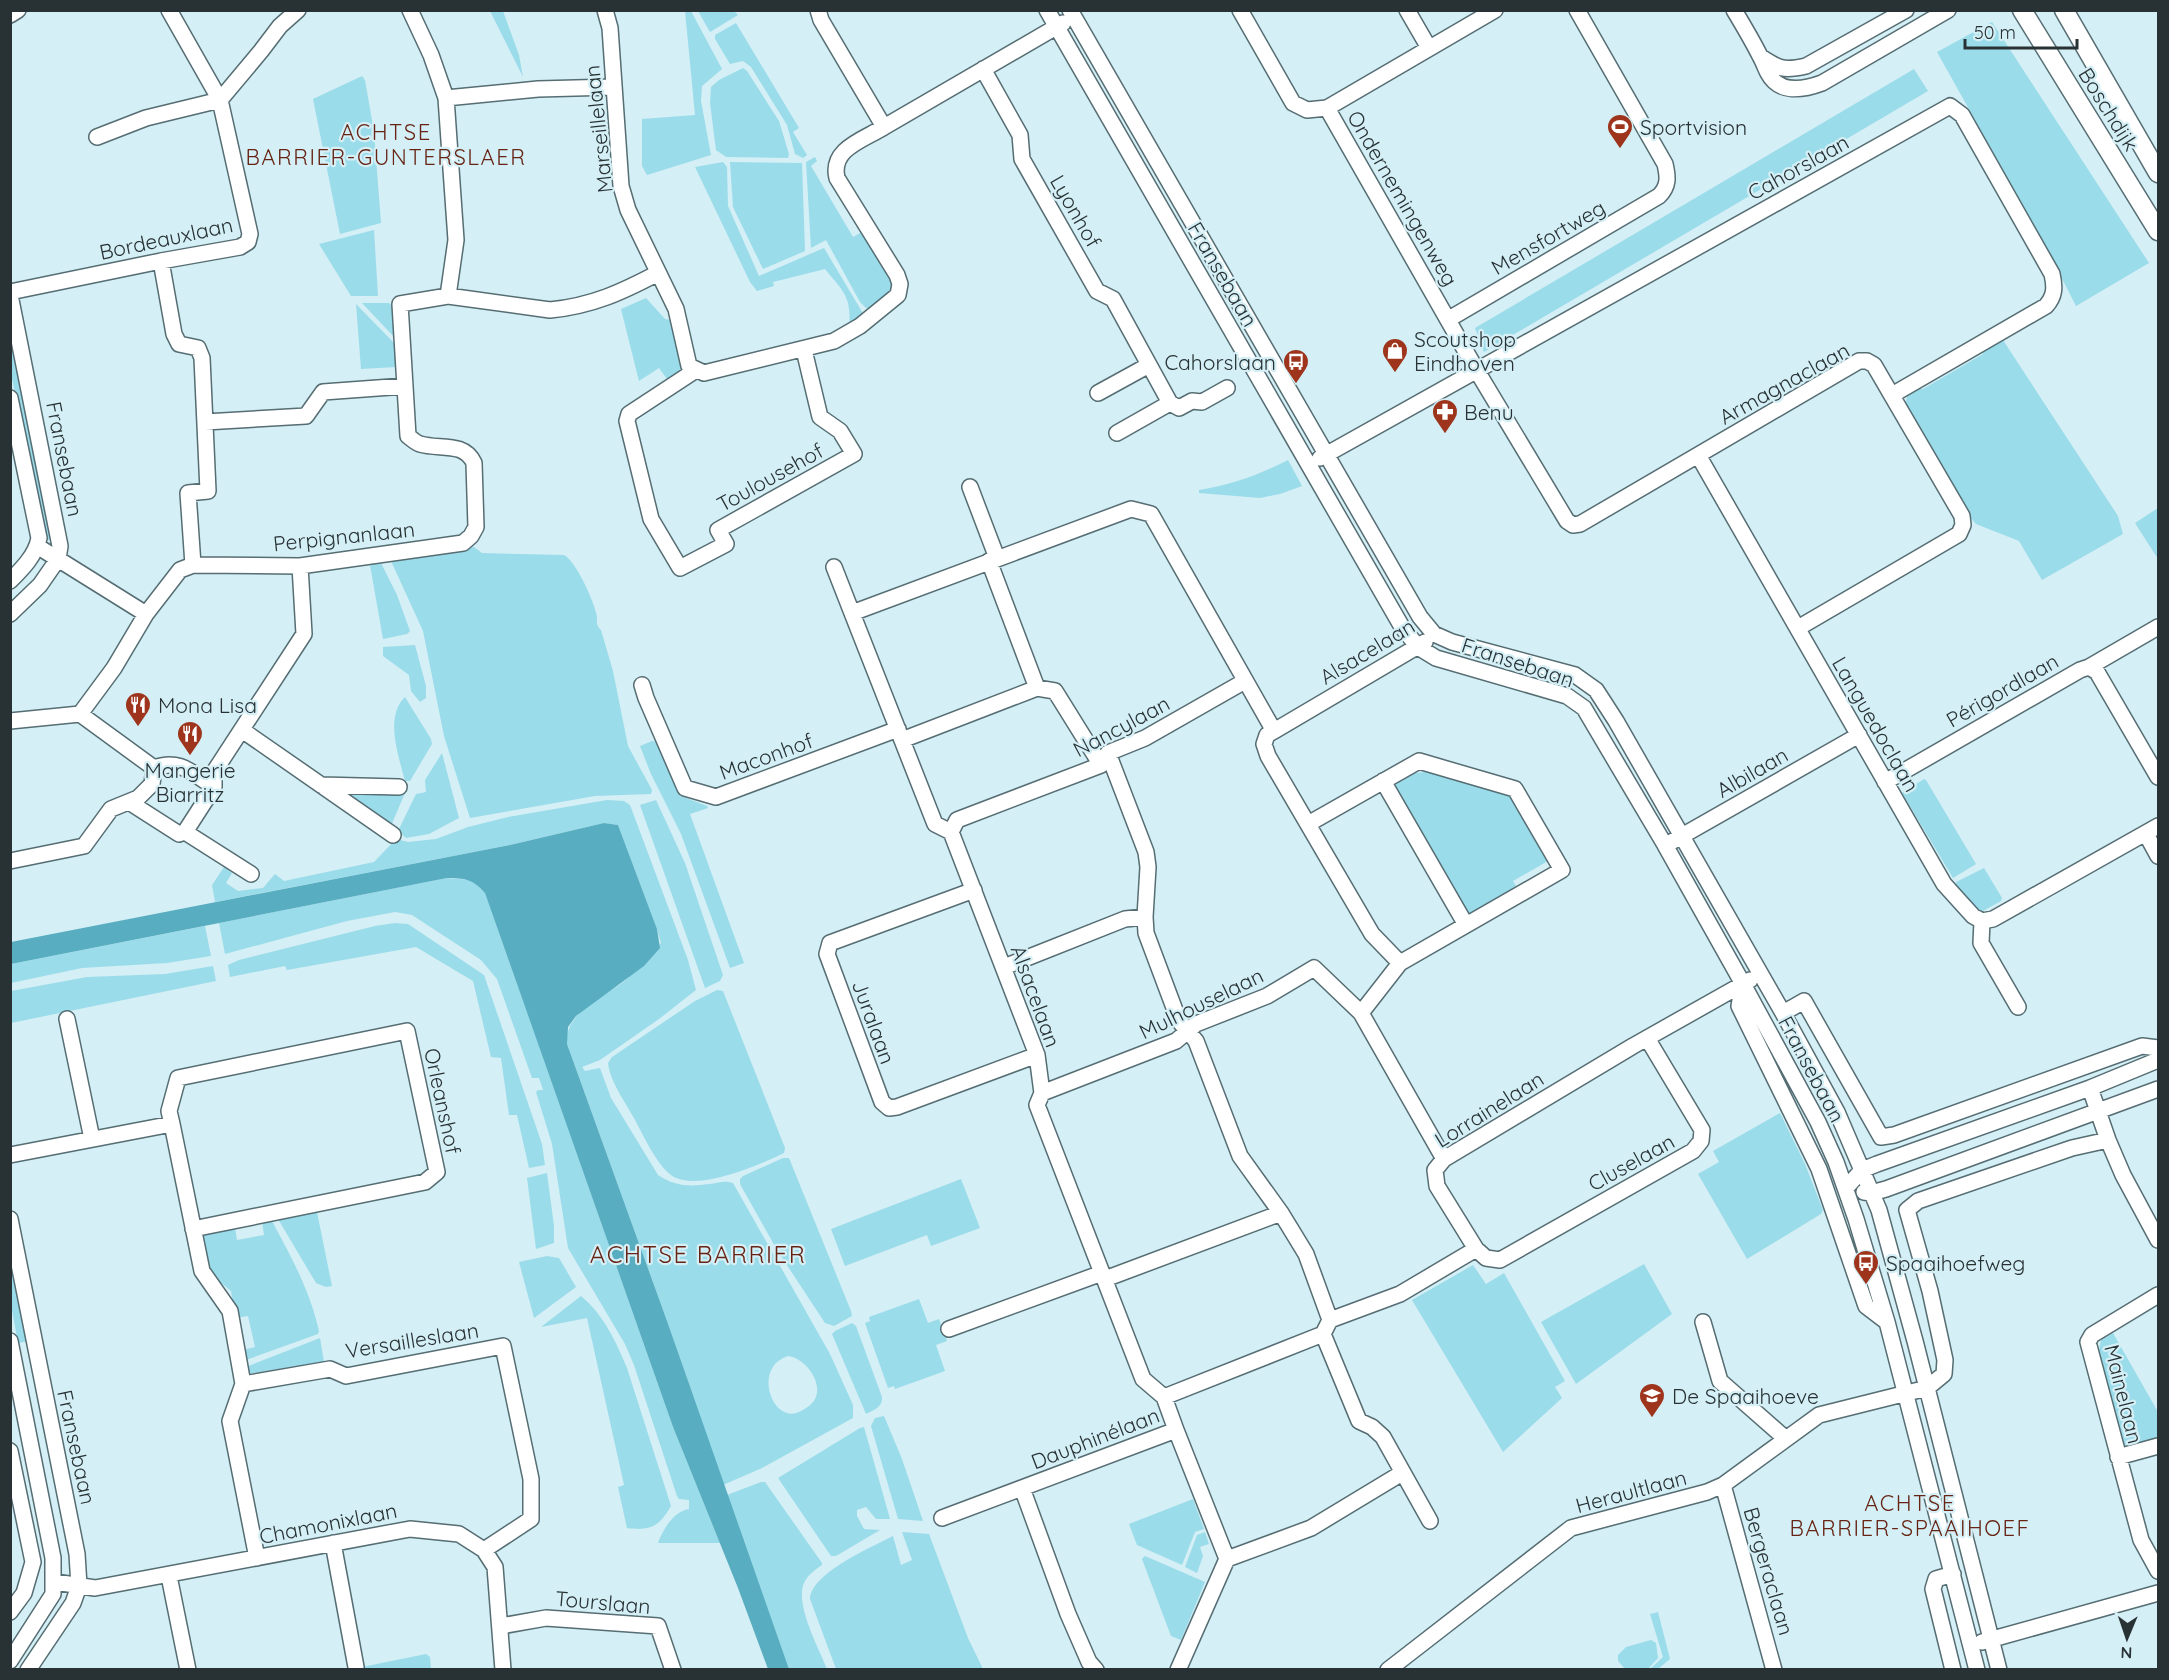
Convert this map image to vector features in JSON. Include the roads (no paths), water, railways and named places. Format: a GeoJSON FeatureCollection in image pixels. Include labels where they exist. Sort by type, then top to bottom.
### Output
{"type":"FeatureCollection","features":[{"type":"Feature","properties":{"kind":"main road","name":"Boschdijk"},"geometry":{"type":"LineString","coordinates":[[2022,10],[2158,231]]}},
{"type":"Feature","properties":{"kind":"main road","name":"Boschdijk"},"geometry":{"type":"LineString","coordinates":[[2064,10],[2158,173]]}},
{"type":"Feature","properties":{"kind":"street"},"geometry":{"type":"LineString","coordinates":[[10,15],[18,10]]}},
{"type":"Feature","properties":{"kind":"street"},"geometry":{"type":"LineString","coordinates":[[169,10],[220,100]]}},
{"type":"Feature","properties":{"kind":"street"},"geometry":{"type":"LineString","coordinates":[[97,137],[146,118],[220,100],[280,26],[298,10]]}},
{"type":"Feature","properties":{"kind":"street"},"geometry":{"type":"LineString","coordinates":[[410,10],[431,55],[446,98],[456,240],[448,296]]}},
{"type":"Feature","properties":{"kind":"street","name":"Marseillelaan"},"geometry":{"type":"LineString","coordinates":[[606,10],[610,28],[621,186],[628,210],[676,309],[689,366],[696,370]]}},
{"type":"Feature","properties":{"kind":"street"},"geometry":{"type":"LineString","coordinates":[[818,10],[820,20],[884,127]]}},
{"type":"Feature","properties":{"kind":"street","name":"Fransebaan"},"geometry":{"type":"LineString","coordinates":[[1047,10],[1402,627],[1418,647],[1436,658],[1567,696],[1584,708],[1743,984],[1818,1122],[1846,1188],[1887,1322],[1977,1670]]}},
{"type":"Feature","properties":{"kind":"street","name":"Ondernemingenweg"},"geometry":{"type":"LineString","coordinates":[[1240,10],[1293,104],[1307,110],[1327,108],[1477,371]]}},
{"type":"Feature","properties":{"kind":"street"},"geometry":{"type":"LineString","coordinates":[[1407,10],[1428,48]]}},
{"type":"Feature","properties":{"kind":"street"},"geometry":{"type":"LineString","coordinates":[[1327,108],[1495,10]]}},
{"type":"Feature","properties":{"kind":"street","name":"Mensfortweg"},"geometry":{"type":"LineString","coordinates":[[1449,319],[1659,196],[1666,189],[1668,177],[1665,164],[1577,10]]}},
{"type":"Feature","properties":{"kind":"street"},"geometry":{"type":"LineString","coordinates":[[1734,10],[1769,75],[1778,84],[1791,89],[1806,89],[1822,83],[1948,10]]}},
{"type":"Feature","properties":{"kind":"street"},"geometry":{"type":"LineString","coordinates":[[1761,57],[1778,68],[1790,70],[1806,66],[1906,10]]}},
{"type":"Feature","properties":{"kind":"street"},"geometry":{"type":"LineString","coordinates":[[696,370],[704,373],[834,341],[860,326],[898,295],[900,284],[897,275],[837,178],[834,166],[840,153],[1056,27],[1072,14]]}},
{"type":"Feature","properties":{"kind":"street","name":"Fransebaan"},"geometry":{"type":"LineString","coordinates":[[1072,14],[1420,617],[1434,634],[1452,642],[1575,675],[1596,690],[1783,1013],[1837,1112],[1879,1210],[1999,1670]]}},
{"type":"Feature","properties":{"kind":"street"},"geometry":{"type":"LineString","coordinates":[[1845,44],[1857,62]]}},
{"type":"Feature","properties":{"kind":"street","name":"Lyonhof"},"geometry":{"type":"LineString","coordinates":[[983,69],[1020,135],[1022,159],[1097,291],[1113,299],[1170,404]]}},
{"type":"Feature","properties":{"kind":"street"},"geometry":{"type":"LineString","coordinates":[[446,98],[538,89],[613,87]]}},
{"type":"Feature","properties":{"kind":"street","name":"Bordeauxlaan"},"geometry":{"type":"LineString","coordinates":[[10,294],[161,261],[240,247],[248,242],[249,234],[220,100]]}},
{"type":"Feature","properties":{"kind":"street","name":"Cahorslaan"},"geometry":{"type":"LineString","coordinates":[[1309,464],[1950,106],[1962,115],[2052,274],[2055,287],[2052,299],[2046,306],[1892,395]]}},
{"type":"Feature","properties":{"kind":"street"},"geometry":{"type":"LineString","coordinates":[[80,714],[114,668],[146,614],[180,570],[193,565],[188,493],[208,491],[202,358],[198,348],[179,344],[174,334],[161,261]]}},
{"type":"Feature","properties":{"kind":"street"},"geometry":{"type":"LineString","coordinates":[[205,422],[306,416],[323,392],[405,386],[400,304],[448,296],[550,310],[565,309],[611,297],[658,273]]}},
{"type":"Feature","properties":{"kind":"street","name":"Fransebaan"},"geometry":{"type":"LineString","coordinates":[[10,294],[58,529],[58,559]]}},
{"type":"Feature","properties":{"kind":"street","name":"Toulousehof"},"geometry":{"type":"LineString","coordinates":[[696,370],[629,414],[627,421],[651,519],[680,568],[726,544],[718,530],[854,454],[840,431],[820,417],[804,350]]}},
{"type":"Feature","properties":{"kind":"street","name":"Armagnaclaan"},"geometry":{"type":"LineString","coordinates":[[1477,371],[1567,521],[1573,525],[1580,524],[1859,361],[1867,361],[1874,365],[1962,516],[1964,525],[1959,534],[1798,628]]}},
{"type":"Feature","properties":{"kind":"street"},"geometry":{"type":"LineString","coordinates":[[1098,393],[1149,364]]}},
{"type":"Feature","properties":{"kind":"street","name":"Perpignanlaan"},"geometry":{"type":"LineString","coordinates":[[193,565],[300,566],[463,543],[476,527],[474,463],[471,457],[455,447],[419,444],[408,436],[405,386]]}},
{"type":"Feature","properties":{"kind":"street"},"geometry":{"type":"LineString","coordinates":[[1117,433],[1170,404],[1179,408],[1192,401],[1202,402],[1227,388]]}},
{"type":"Feature","properties":{"kind":"street","name":"Fransebaan"},"geometry":{"type":"LineString","coordinates":[[10,398],[39,538],[37,546]]}},
{"type":"Feature","properties":{"kind":"street","name":"Languedoclaan"},"geometry":{"type":"LineString","coordinates":[[1698,455],[1944,884],[1973,916],[1982,921]]}},
{"type":"Feature","properties":{"kind":"street"},"geometry":{"type":"LineString","coordinates":[[970,487],[1037,688]]}},
{"type":"Feature","properties":{"kind":"street"},"geometry":{"type":"LineString","coordinates":[[852,612],[1131,509],[1150,514],[1274,731],[1267,735],[1264,744],[1268,756],[1372,934],[1400,963]]}},
{"type":"Feature","properties":{"kind":"street"},"geometry":{"type":"LineString","coordinates":[[10,581],[23,569],[37,546],[146,614]]}},
{"type":"Feature","properties":{"kind":"street"},"geometry":{"type":"LineString","coordinates":[[10,614],[40,585],[58,559]]}},
{"type":"Feature","properties":{"kind":"street"},"geometry":{"type":"LineString","coordinates":[[129,802],[179,834],[185,832],[214,787],[214,772],[304,634],[300,566]]}},
{"type":"Feature","properties":{"kind":"street","name":"Alsacelaan"},"geometry":{"type":"LineString","coordinates":[[834,567],[935,824],[951,832],[1004,967],[1037,1055],[1042,1093],[1037,1105],[1143,1379],[1164,1398],[1176,1430]]}},
{"type":"Feature","properties":{"kind":"street"},"geometry":{"type":"LineString","coordinates":[[2089,668],[2158,627]]}},
{"type":"Feature","properties":{"kind":"street","name":"Alsacelaan"},"geometry":{"type":"LineString","coordinates":[[1274,731],[1418,647],[1434,634]]}},
{"type":"Feature","properties":{"kind":"street","name":"Périgordlaan"},"geometry":{"type":"LineString","coordinates":[[1885,782],[2080,670],[2089,668],[2097,672],[2158,777]]}},
{"type":"Feature","properties":{"kind":"street","name":"Nancylaan"},"geometry":{"type":"LineString","coordinates":[[951,832],[957,820],[1105,759],[1245,681]]}},
{"type":"Feature","properties":{"kind":"street","name":"Maconhof"},"geometry":{"type":"LineString","coordinates":[[642,685],[685,788],[716,797],[900,734]]}},
{"type":"Feature","properties":{"kind":"street"},"geometry":{"type":"LineString","coordinates":[[900,734],[1037,688],[1055,691],[1105,759],[1146,852],[1148,867],[1146,933],[1179,1021],[1196,1041],[1240,1156],[1281,1213],[1306,1254],[1326,1327],[1359,1422],[1372,1427],[1383,1437],[1430,1521]]}},
{"type":"Feature","properties":{"kind":"street"},"geometry":{"type":"LineString","coordinates":[[10,721],[80,714],[154,768]]}},
{"type":"Feature","properties":{"kind":"street"},"geometry":{"type":"LineString","coordinates":[[242,730],[393,835]]}},
{"type":"Feature","properties":{"kind":"street","name":"Albilaan"},"geometry":{"type":"LineString","coordinates":[[1665,845],[1858,735]]}},
{"type":"Feature","properties":{"kind":"street"},"geometry":{"type":"LineString","coordinates":[[1308,824],[1419,761],[1515,789],[1565,876],[1466,926],[1400,963],[1361,1013],[1444,1159]]}},
{"type":"Feature","properties":{"kind":"street"},"geometry":{"type":"LineString","coordinates":[[154,768],[160,765],[178,764],[214,787]]}},
{"type":"Feature","properties":{"kind":"street"},"geometry":{"type":"LineString","coordinates":[[10,861],[84,846],[111,809],[138,798],[152,783],[154,768]]}},
{"type":"Feature","properties":{"kind":"street"},"geometry":{"type":"LineString","coordinates":[[1383,781],[1466,926]]}},
{"type":"Feature","properties":{"kind":"street"},"geometry":{"type":"LineString","coordinates":[[319,785],[399,787]]}},
{"type":"Feature","properties":{"kind":"street"},"geometry":{"type":"LineString","coordinates":[[2018,1007],[1981,943],[1982,921],[1994,919],[2152,830],[2158,856]]}},
{"type":"Feature","properties":{"kind":"street"},"geometry":{"type":"LineString","coordinates":[[185,832],[251,874]]}},
{"type":"Feature","properties":{"kind":"street","name":"Juralaan"},"geometry":{"type":"LineString","coordinates":[[974,890],[830,943],[827,954],[882,1102],[890,1108],[897,1107],[1037,1055]]}},
{"type":"Feature","properties":{"kind":"street"},"geometry":{"type":"LineString","coordinates":[[1004,967],[1125,919],[1145,916]]}},
{"type":"Feature","properties":{"kind":"street","name":"Mulhouselaan"},"geometry":{"type":"LineString","coordinates":[[1042,1093],[1176,1041],[1196,1024],[1267,996],[1314,968],[1361,1013]]}},
{"type":"Feature","properties":{"kind":"street","name":"Lorrainelaan"},"geometry":{"type":"LineString","coordinates":[[1476,1249],[1437,1186],[1434,1170],[1444,1159],[1647,1038],[1761,975]]}},
{"type":"Feature","properties":{"kind":"street"},"geometry":{"type":"LineString","coordinates":[[1743,984],[1739,1006],[1819,1169],[1866,1306],[1887,1322]]}},
{"type":"Feature","properties":{"kind":"street","name":"Fransebaan"},"geometry":{"type":"LineString","coordinates":[[1783,1013],[1804,1001],[1881,1137],[1894,1135],[2142,1046],[2158,1048]]}},
{"type":"Feature","properties":{"kind":"street"},"geometry":{"type":"LineString","coordinates":[[67,1019],[92,1139]]}},
{"type":"Feature","properties":{"kind":"street","name":"Orleanshof"},"geometry":{"type":"LineString","coordinates":[[172,1124],[169,1111],[178,1078],[406,1031],[437,1172],[425,1182],[193,1229]]}},
{"type":"Feature","properties":{"kind":"street","name":"Cluselaan"},"geometry":{"type":"LineString","coordinates":[[1476,1249],[1486,1258],[1500,1260],[1693,1151],[1701,1141],[1702,1130],[1647,1038]]}},
{"type":"Feature","properties":{"kind":"street"},"geometry":{"type":"LineString","coordinates":[[1846,1188],[1862,1170],[2090,1088],[2158,1060]]}},
{"type":"Feature","properties":{"kind":"street"},"geometry":{"type":"LineString","coordinates":[[2090,1088],[2123,1175],[2158,1240]]}},
{"type":"Feature","properties":{"kind":"street"},"geometry":{"type":"LineString","coordinates":[[1846,1188],[1871,1193],[2158,1089]]}},
{"type":"Feature","properties":{"kind":"street"},"geometry":{"type":"LineString","coordinates":[[10,1155],[172,1124],[202,1271],[230,1311],[243,1384],[230,1421],[257,1558]]}},
{"type":"Feature","properties":{"kind":"street"},"geometry":{"type":"LineString","coordinates":[[1906,1393],[1927,1388],[1944,1374],[1945,1360],[1930,1292],[1907,1210],[1918,1201],[2072,1148],[2108,1140]]}},
{"type":"Feature","properties":{"kind":"street"},"geometry":{"type":"LineString","coordinates":[[949,1329],[1281,1213]]}},
{"type":"Feature","properties":{"kind":"street","name":"Fransebaan"},"geometry":{"type":"LineString","coordinates":[[10,1219],[77,1554],[80,1586]]}},
{"type":"Feature","properties":{"kind":"street"},"geometry":{"type":"LineString","coordinates":[[1164,1398],[1400,1294],[1476,1249]]}},
{"type":"Feature","properties":{"kind":"street","name":"Mainelaan"},"geometry":{"type":"LineString","coordinates":[[2158,1295],[2092,1335],[2088,1342],[2141,1540],[2158,1570]]}},
{"type":"Feature","properties":{"kind":"street"},"geometry":{"type":"LineString","coordinates":[[1703,1322],[1720,1381],[1786,1439]]}},
{"type":"Feature","properties":{"kind":"street"},"geometry":{"type":"LineString","coordinates":[[10,1341],[14,1375],[53,1558],[55,1582],[53,1594],[10,1661]]}},
{"type":"Feature","properties":{"kind":"street","name":"Versailleslaan"},"geometry":{"type":"LineString","coordinates":[[243,1384],[330,1369],[346,1376],[503,1346],[531,1479],[531,1519],[484,1550]]}},
{"type":"Feature","properties":{"kind":"street"},"geometry":{"type":"LineString","coordinates":[[14,1375],[39,1369]]}},
{"type":"Feature","properties":{"kind":"street","name":"Heraultlaan"},"geometry":{"type":"LineString","coordinates":[[1388,1670],[1571,1528],[1707,1492],[1723,1485],[1819,1415],[1906,1393]]}},
{"type":"Feature","properties":{"kind":"street","name":"Dauphinélaan"},"geometry":{"type":"LineString","coordinates":[[942,1518],[1176,1430],[1227,1559]]}},
{"type":"Feature","properties":{"kind":"street"},"geometry":{"type":"LineString","coordinates":[[2118,1457],[2158,1446]]}},
{"type":"Feature","properties":{"kind":"street"},"geometry":{"type":"LineString","coordinates":[[10,1451],[33,1562],[24,1593],[10,1612]]}},
{"type":"Feature","properties":{"kind":"street"},"geometry":{"type":"LineString","coordinates":[[1178,1670],[1227,1559],[1311,1528],[1402,1473]]}},
{"type":"Feature","properties":{"kind":"street","name":"Bergeraclaan"},"geometry":{"type":"LineString","coordinates":[[1723,1485],[1774,1670]]}},
{"type":"Feature","properties":{"kind":"street","name":"Dauphinélaan"},"geometry":{"type":"LineString","coordinates":[[1022,1488],[1068,1614],[1089,1662],[1096,1670]]}},
{"type":"Feature","properties":{"kind":"street","name":"Chamonixlaan"},"geometry":{"type":"LineString","coordinates":[[55,1582],[95,1588],[169,1576],[410,1529],[459,1534],[484,1550]]}},
{"type":"Feature","properties":{"kind":"street"},"geometry":{"type":"LineString","coordinates":[[333,1543],[356,1667]]}},
{"type":"Feature","properties":{"kind":"street"},"geometry":{"type":"LineString","coordinates":[[484,1550],[495,1567],[503,1670]]}},
{"type":"Feature","properties":{"kind":"street"},"geometry":{"type":"LineString","coordinates":[[1953,1574],[1936,1579],[1933,1589],[1953,1670]]}},
{"type":"Feature","properties":{"kind":"street"},"geometry":{"type":"LineString","coordinates":[[169,1576],[188,1670]]}},
{"type":"Feature","properties":{"kind":"street"},"geometry":{"type":"LineString","coordinates":[[28,1670],[72,1603],[80,1586]]}},
{"type":"Feature","properties":{"kind":"street"},"geometry":{"type":"LineString","coordinates":[[1971,1645],[2158,1593]]}},
{"type":"Feature","properties":{"kind":"street","name":"Tourslaan"},"geometry":{"type":"LineString","coordinates":[[501,1626],[546,1618],[658,1626],[673,1670]]}},
{"type":"Feature","properties":{"kind":"place","name":"Sportvision"},"geometry":{"type":"Point","coordinates":[1620,150]}},
{"type":"Feature","properties":{"kind":"place","name":"Scoutshop Eindhoven"},"geometry":{"type":"Point","coordinates":[1395,374]}},
{"type":"Feature","properties":{"kind":"place","name":"Cahorslaan"},"geometry":{"type":"Point","coordinates":[1296,385]}},
{"type":"Feature","properties":{"kind":"place","name":"Benu"},"geometry":{"type":"Point","coordinates":[1445,435]}},
{"type":"Feature","properties":{"kind":"place","name":"Mona Lisa"},"geometry":{"type":"Point","coordinates":[138,728]}},
{"type":"Feature","properties":{"kind":"place","name":"Mangerie Biarritz"},"geometry":{"type":"Point","coordinates":[190,757]}},
{"type":"Feature","properties":{"kind":"place","name":"Spaaihoefweg"},"geometry":{"type":"Point","coordinates":[1866,1286]}},
{"type":"Feature","properties":{"kind":"place","name":"De Spaaihoeve"},"geometry":{"type":"Point","coordinates":[1652,1419]}},
{"type":"Feature","properties":{"kind":"district","name":"ACHTSE BARRIER-GUNTERSLAER"},"geometry":{"type":"Point","coordinates":[386,144]}},
{"type":"Feature","properties":{"kind":"district","name":"ACHTSE BARRIER"},"geometry":{"type":"Point","coordinates":[698,1254]}},
{"type":"Feature","properties":{"kind":"district","name":"ACHTSE BARRIER-SPAAIHOEF"},"geometry":{"type":"Point","coordinates":[1910,1516]}}]}
